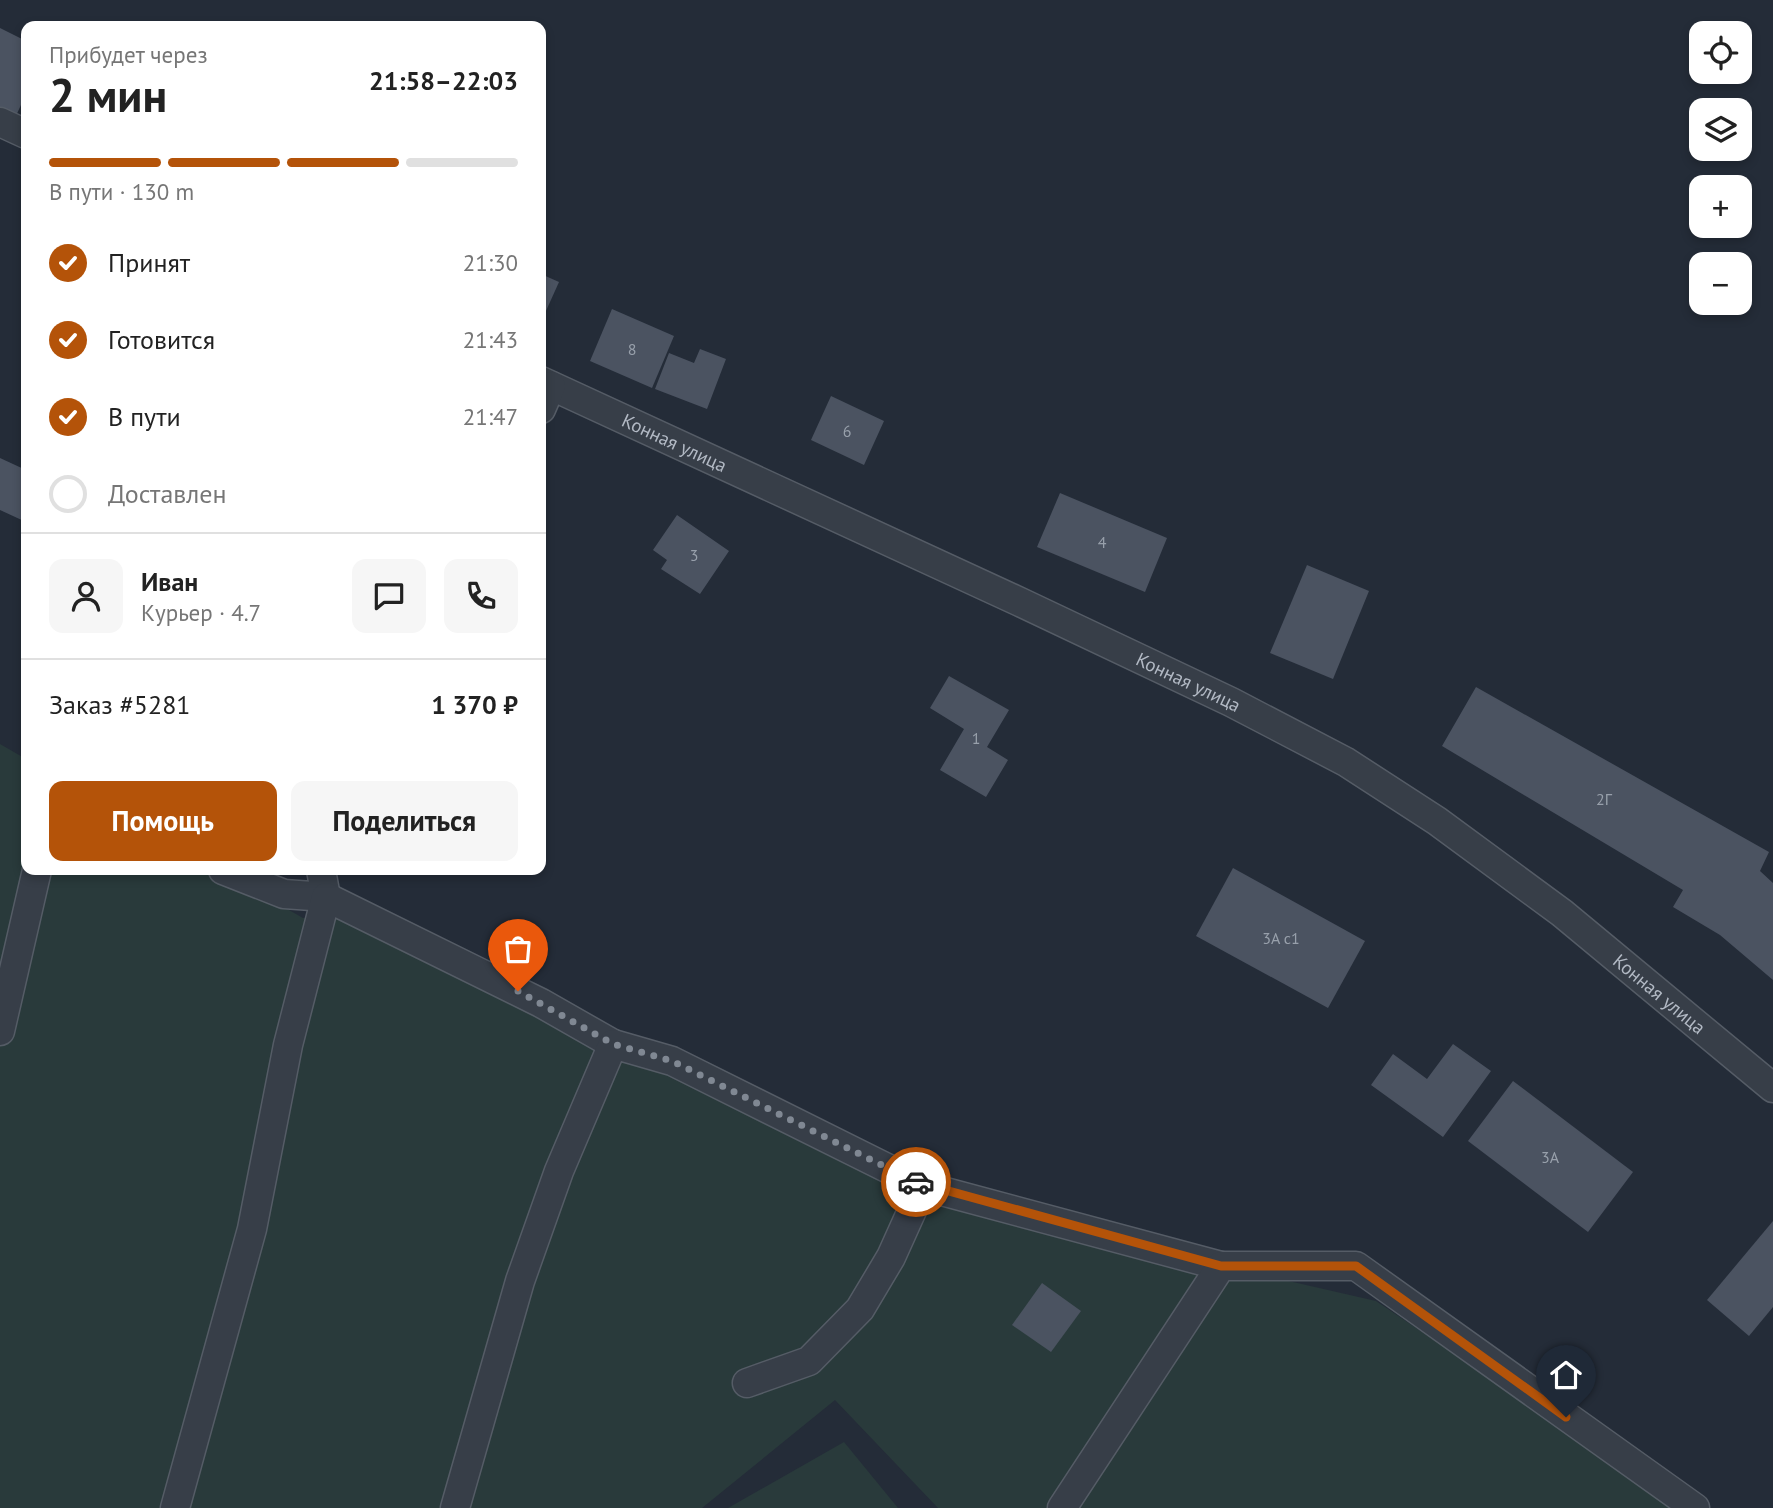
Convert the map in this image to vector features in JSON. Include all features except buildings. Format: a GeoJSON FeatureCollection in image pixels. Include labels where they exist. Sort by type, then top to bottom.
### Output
{"type":"FeatureCollection","features":[{"type":"Feature","properties":{"kind":"street"},"geometry":{"type":"LineString","coordinates":[[0,122],[21,132]]}},
{"type":"Feature","properties":{"kind":"street","name":"Конная улица"},"geometry":{"type":"LineString","coordinates":[[546,393],[1020,601],[1231,702],[1346,762],[1437,821],[1562,913],[1773,1088]]}},
{"type":"Feature","properties":{"kind":"street"},"geometry":{"type":"LineString","coordinates":[[0,1031],[36,875]]}},
{"type":"Feature","properties":{"kind":"street"},"geometry":{"type":"LineString","coordinates":[[236,875],[284,894],[326,897],[541,1003],[613,1044],[672,1061],[923,1186],[1221,1266],[1356,1266],[1695,1508]]}},
{"type":"Feature","properties":{"kind":"street"},"geometry":{"type":"LineString","coordinates":[[175,1508],[252,1228],[288,1045],[326,897],[322,875]]}},
{"type":"Feature","properties":{"kind":"street"},"geometry":{"type":"LineString","coordinates":[[455,1508],[520,1281],[558,1171],[613,1044]]}},
{"type":"Feature","properties":{"kind":"street"},"geometry":{"type":"LineString","coordinates":[[747,1383],[809,1361],[860,1309],[891,1257],[923,1186]]}},
{"type":"Feature","properties":{"kind":"street"},"geometry":{"type":"LineString","coordinates":[[1062,1508],[1221,1266]]}},
{"type":"Feature","properties":{"kind":"shaded area"},"geometry":{"type":"Polygon","coordinates":[[[0,744],[21,756],[21,875],[228,875],[303,918],[340,917],[380,933],[597,1050],[667,1070],[910,1194],[1376,1301],[1610,1458],[1677,1508],[938,1508],[835,1400],[702,1508],[0,1508],[0,744]]]}},
{"type":"Feature","properties":{"kind":"shaded area"},"geometry":{"type":"Polygon","coordinates":[[[844,1442],[898,1508],[728,1508],[844,1442]]]}},
{"type":"Feature","properties":{"kind":"way so far"},"geometry":{"type":"LineString","coordinates":[[518,991],[613,1044],[672,1061],[916,1182]]}},
{"type":"Feature","properties":{"kind":"route"},"geometry":{"type":"LineString","coordinates":[[916,1182],[1221,1266],[1356,1266],[1566,1417]]}}]}
